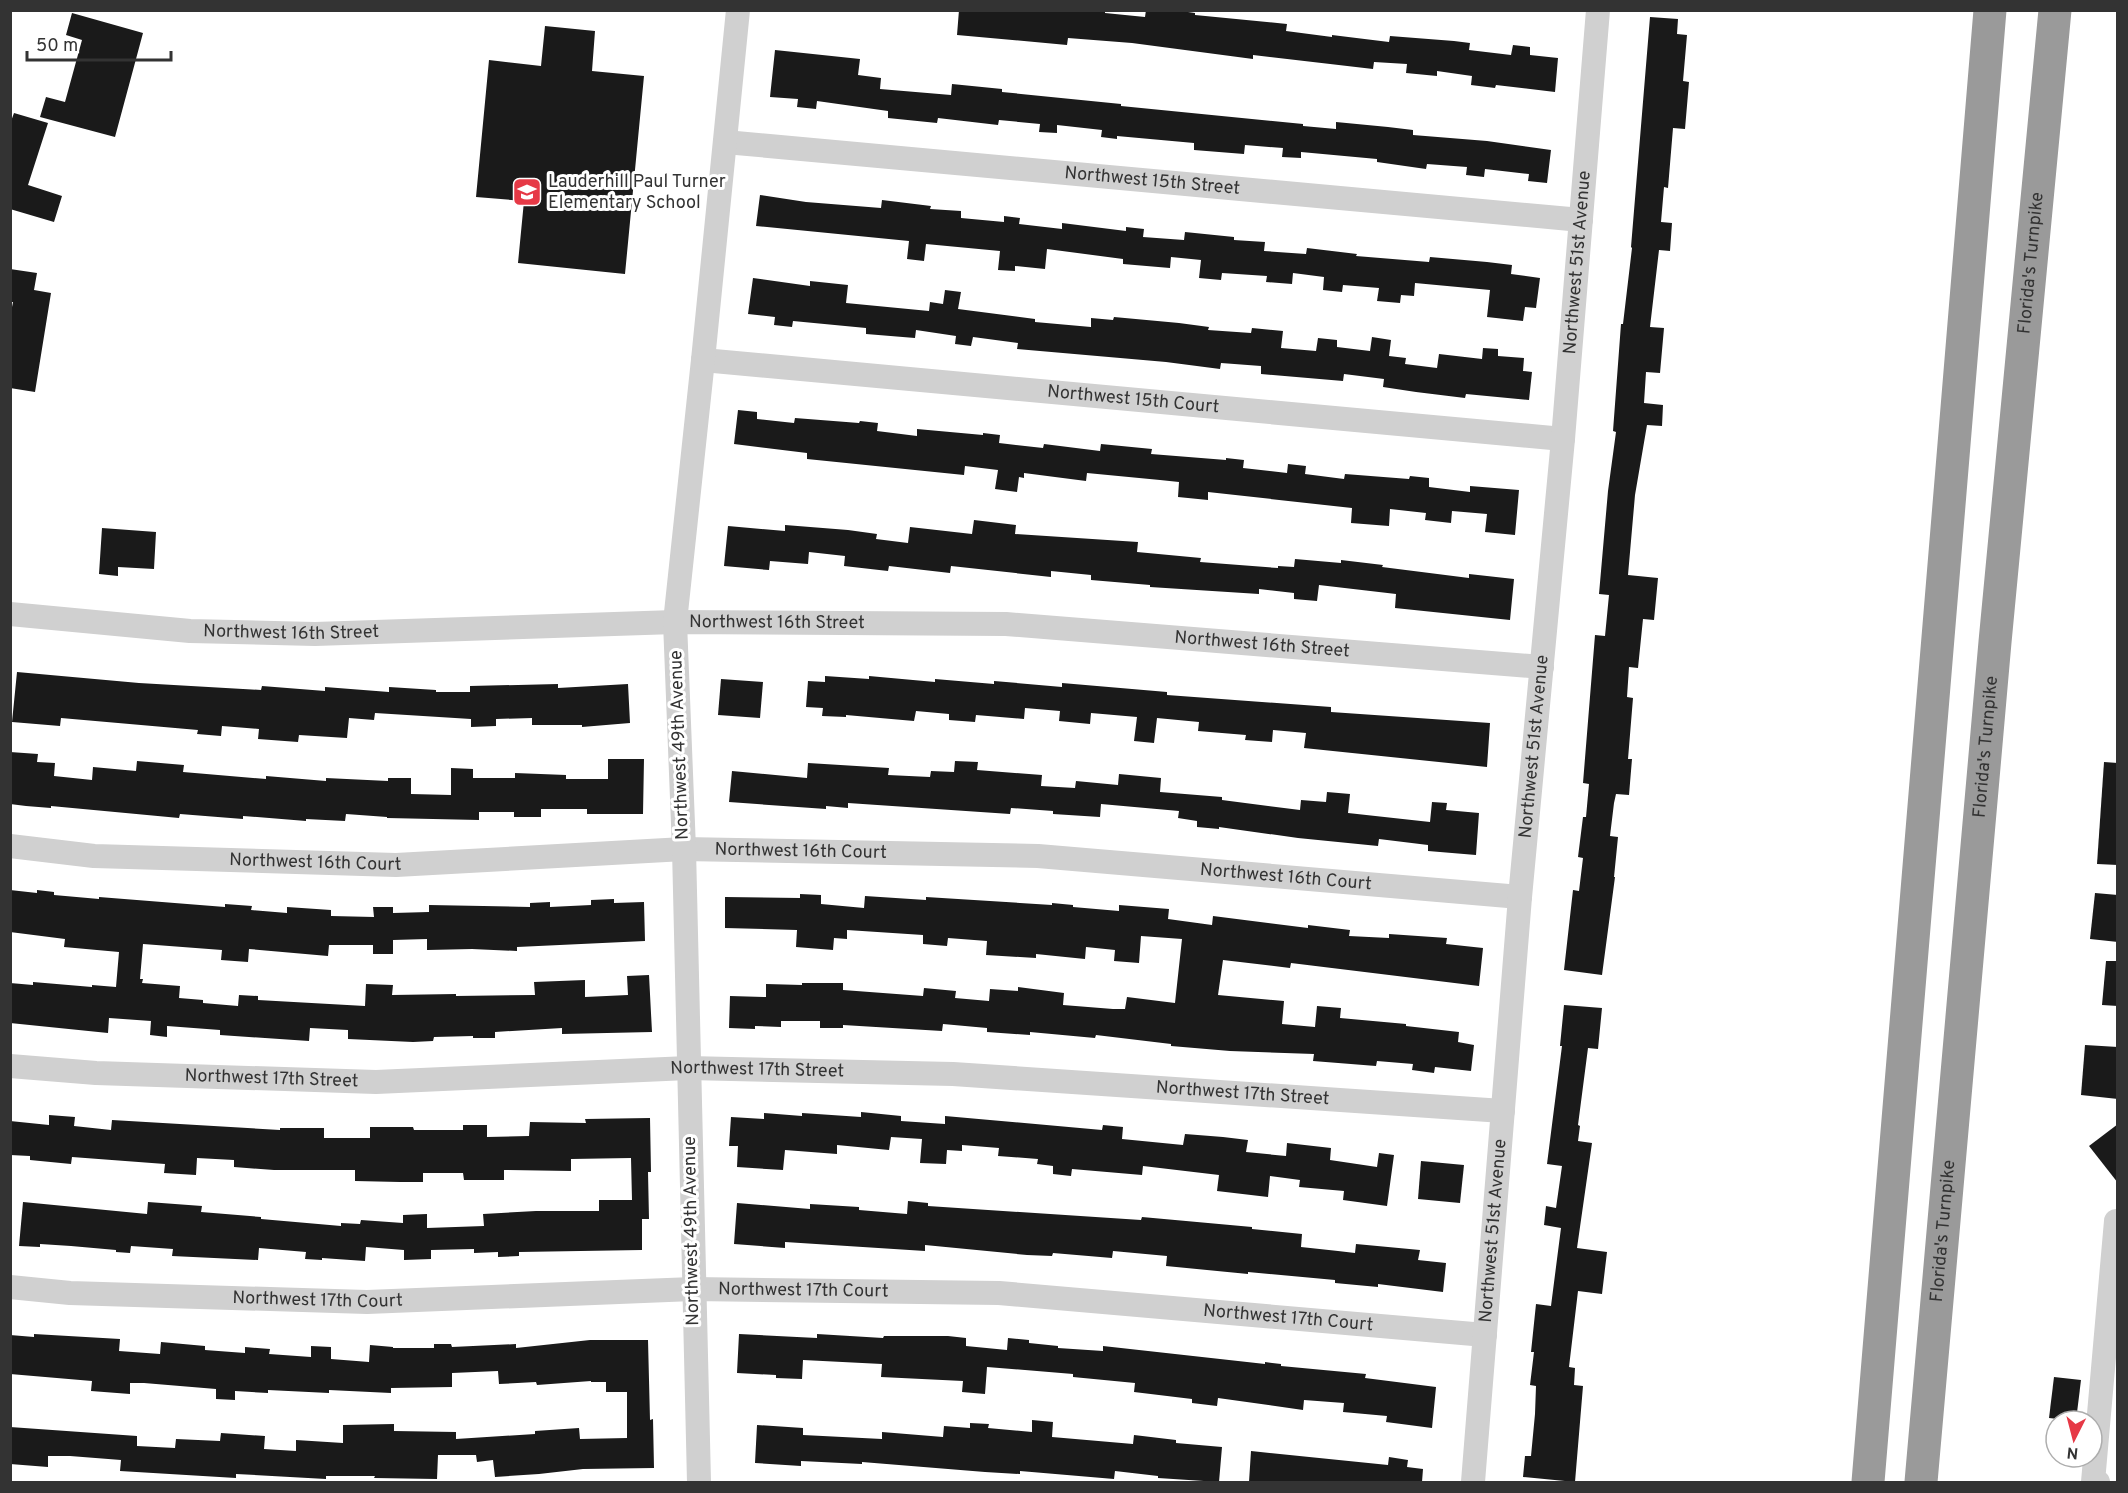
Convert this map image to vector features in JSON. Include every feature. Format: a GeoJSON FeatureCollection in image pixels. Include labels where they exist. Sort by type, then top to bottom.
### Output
{"type":"FeatureCollection","features":[{"type":"Feature","properties":{"kind":"highway"},"geometry":{"type":"LineString","coordinates":[[1868,1482],[1990,10]]}},
{"type":"Feature","properties":{"kind":"highway","name":"Florida's Turnpike"},"geometry":{"type":"LineString","coordinates":[[1921,1482],[1995,642],[2055,10]]}},
{"type":"Feature","properties":{"kind":"street","name":"Northwest 49th Avenue"},"geometry":{"type":"LineString","coordinates":[[699,1482],[684,849],[675,622],[704,360],[738,10]]}},
{"type":"Feature","properties":{"kind":"street","name":"Northwest 51st Avenue"},"geometry":{"type":"LineString","coordinates":[[1473,1482],[1520,897],[1563,439],[1598,10]]}},
{"type":"Feature","properties":{"kind":"street","name":"Northwest 15th Street"},"geometry":{"type":"LineString","coordinates":[[725,142],[1581,220]]}},
{"type":"Feature","properties":{"kind":"street","name":"Northwest 15th Court"},"geometry":{"type":"LineString","coordinates":[[704,360],[1563,439]]}},
{"type":"Feature","properties":{"kind":"street","name":"Northwest 16th Street"},"geometry":{"type":"LineString","coordinates":[[10,614],[190,631],[315,634],[675,622],[1006,624],[1542,667]]}},
{"type":"Feature","properties":{"kind":"street","name":"Northwest 16th Court"},"geometry":{"type":"LineString","coordinates":[[10,846],[94,856],[396,865],[684,849],[1038,856],[1520,897]]}},
{"type":"Feature","properties":{"kind":"street","name":"Northwest 17th Street"},"geometry":{"type":"LineString","coordinates":[[10,1066],[96,1073],[376,1082],[688,1068],[953,1074],[1503,1111]]}},
{"type":"Feature","properties":{"kind":"street"},"geometry":{"type":"LineString","coordinates":[[2098,1482],[2093,1482],[2116,1221]]}},
{"type":"Feature","properties":{"kind":"street","name":"Northwest 17th Court"},"geometry":{"type":"LineString","coordinates":[[10,1287],[70,1293],[367,1302],[693,1289],[999,1293],[1485,1335]]}},
{"type":"Feature","properties":{"kind":"building"},"geometry":{"type":"Polygon","coordinates":[[[959,10],[1105,10],[1105,13],[1145,17],[1146,10],[1174,10],[1195,13],[1195,15],[1287,24],[1286,31],[1332,37],[1332,35],[1389,42],[1390,36],[1454,41],[1470,43],[1469,50],[1511,55],[1513,45],[1530,47],[1530,55],[1558,58],[1555,92],[1496,85],[1495,88],[1471,85],[1472,76],[1437,71],[1437,76],[1406,73],[1407,64],[1374,62],[1373,69],[1253,55],[1253,59],[1132,43],[1068,38],[1067,45],[957,35],[959,10]]]}},
{"type":"Feature","properties":{"kind":"building"},"geometry":{"type":"Polygon","coordinates":[[[72,13],[143,33],[115,137],[40,117],[46,97],[65,102],[82,40],[66,35],[72,13]]]}},
{"type":"Feature","properties":{"kind":"building"},"geometry":{"type":"Polygon","coordinates":[[[1650,17],[1678,19],[1677,34],[1687,35],[1683,81],[1689,82],[1685,129],[1673,128],[1668,188],[1664,187],[1661,222],[1672,223],[1670,251],[1659,250],[1650,327],[1664,328],[1660,373],[1646,372],[1644,403],[1663,405],[1662,426],[1647,425],[1635,495],[1628,575],[1658,578],[1654,620],[1643,619],[1638,668],[1629,667],[1627,697],[1633,698],[1628,759],[1632,759],[1629,795],[1616,794],[1614,803],[1610,836],[1618,837],[1602,975],[1564,970],[1573,890],[1579,891],[1583,858],[1578,857],[1583,817],[1586,817],[1589,784],[1583,783],[1595,635],[1605,636],[1609,595],[1599,594],[1616,432],[1613,431],[1621,324],[1623,324],[1632,248],[1650,17]]]}},
{"type":"Feature","properties":{"kind":"building"},"geometry":{"type":"Polygon","coordinates":[[[545,26],[595,31],[592,71],[644,76],[625,274],[518,263],[524,201],[476,197],[489,60],[541,66],[545,26]]]}},
{"type":"Feature","properties":{"kind":"building"},"geometry":{"type":"Polygon","coordinates":[[[775,50],[860,59],[858,75],[881,78],[880,89],[951,95],[952,84],[1002,89],[1002,92],[1303,124],[1303,126],[1336,129],[1336,122],[1388,127],[1413,130],[1413,135],[1487,141],[1551,150],[1547,183],[1528,181],[1529,174],[1485,169],[1484,177],[1466,175],[1467,167],[1427,164],[1426,169],[1377,162],[1377,159],[1301,152],[1301,158],[1282,157],[1283,148],[1245,145],[1244,154],[1194,150],[1194,143],[1117,136],[1117,139],[1101,137],[1102,130],[1057,125],[1057,133],[1039,132],[1040,124],[999,120],[998,125],[938,118],[937,123],[888,118],[888,111],[817,101],[816,109],[797,107],[798,99],[770,97],[775,50]]]}},
{"type":"Feature","properties":{"kind":"building"},"geometry":{"type":"Polygon","coordinates":[[[14,113],[48,123],[28,185],[62,196],[54,222],[10,209],[10,124],[14,113]]]}},
{"type":"Feature","properties":{"kind":"building"},"geometry":{"type":"Polygon","coordinates":[[[760,195],[806,202],[881,208],[882,200],[931,206],[930,209],[961,211],[961,218],[1004,222],[1004,216],[1020,218],[1019,224],[1062,229],[1062,223],[1126,231],[1126,227],[1144,229],[1143,237],[1184,240],[1185,232],[1234,237],[1234,240],[1265,242],[1264,251],[1306,254],[1307,248],[1357,254],[1356,256],[1429,262],[1430,257],[1487,262],[1512,265],[1511,274],[1540,278],[1536,308],[1525,307],[1523,321],[1487,317],[1490,290],[1415,283],[1414,296],[1401,295],[1400,303],[1377,301],[1379,288],[1343,285],[1342,292],[1323,290],[1324,277],[1293,273],[1292,284],[1266,282],[1267,276],[1222,273],[1221,280],[1199,278],[1201,260],[1171,257],[1170,268],[1123,264],[1123,259],[1047,249],[1045,269],[1015,266],[1015,271],[998,270],[1000,251],[926,244],[924,261],[907,259],[909,241],[756,226],[760,195]]]}},
{"type":"Feature","properties":{"kind":"building"},"geometry":{"type":"Polygon","coordinates":[[[10,269],[37,273],[34,290],[51,293],[35,392],[10,388],[10,317],[13,302],[10,302],[10,269]]]}},
{"type":"Feature","properties":{"kind":"building"},"geometry":{"type":"Polygon","coordinates":[[[753,278],[810,286],[810,281],[848,285],[846,303],[929,311],[930,302],[943,304],[945,290],[961,292],[958,309],[1035,319],[1035,322],[1091,327],[1091,318],[1113,320],[1114,317],[1209,327],[1208,330],[1251,333],[1252,328],[1283,331],[1281,348],[1316,351],[1318,338],[1337,340],[1337,347],[1370,351],[1372,337],[1391,340],[1389,356],[1406,358],[1405,364],[1437,368],[1439,354],[1482,359],[1483,348],[1498,349],[1498,356],[1524,358],[1523,371],[1532,372],[1529,400],[1466,394],[1465,398],[1416,392],[1383,387],[1384,379],[1344,374],[1343,381],[1261,374],[1261,366],[1221,363],[1220,369],[1017,349],[1018,343],[973,337],[971,346],[955,344],[956,336],[916,330],[915,338],[866,334],[866,328],[793,321],[792,327],[774,325],[775,317],[748,314],[753,278]]]}},
{"type":"Feature","properties":{"kind":"building"},"geometry":{"type":"Polygon","coordinates":[[[738,410],[757,412],[757,419],[794,423],[795,418],[878,423],[877,431],[917,436],[917,429],[983,435],[983,433],[1000,435],[999,443],[1043,448],[1044,444],[1100,451],[1101,444],[1152,449],[1151,454],[1244,460],[1243,468],[1287,473],[1288,464],[1306,466],[1305,474],[1344,479],[1345,474],[1409,479],[1410,476],[1429,478],[1429,487],[1470,492],[1470,486],[1519,490],[1515,535],[1485,532],[1487,514],[1452,511],[1451,523],[1425,520],[1426,513],[1390,509],[1389,526],[1351,523],[1352,508],[1208,492],[1208,500],[1178,497],[1179,482],[1087,473],[1086,481],[1024,473],[1024,478],[1019,477],[1017,492],[995,489],[998,470],[965,466],[964,475],[807,459],[807,453],[734,444],[738,410]]]}},
{"type":"Feature","properties":{"kind":"building"},"geometry":{"type":"Polygon","coordinates":[[[974,520],[1016,525],[1015,534],[1138,542],[1137,552],[1201,558],[1200,562],[1278,568],[1278,566],[1294,567],[1295,559],[1341,563],[1341,560],[1469,578],[1469,574],[1514,579],[1510,620],[1395,608],[1396,594],[1319,585],[1317,601],[1294,599],[1294,593],[1259,589],[1259,594],[1150,587],[1150,585],[1091,580],[1091,575],[1051,571],[1051,577],[951,566],[950,573],[889,566],[888,571],[844,566],[845,556],[809,552],[808,564],[770,561],[769,570],[724,566],[728,526],[785,531],[785,525],[848,530],[877,534],[876,539],[908,543],[910,527],[972,534],[974,520]]]}},
{"type":"Feature","properties":{"kind":"building"},"geometry":{"type":"Polygon","coordinates":[[[102,528],[156,532],[154,569],[118,567],[118,576],[99,574],[102,528]]]}},
{"type":"Feature","properties":{"kind":"building"},"geometry":{"type":"Polygon","coordinates":[[[17,672],[139,683],[261,690],[262,686],[325,691],[325,687],[389,692],[389,687],[436,690],[436,692],[470,692],[470,686],[558,684],[558,688],[628,684],[630,723],[582,727],[582,725],[532,725],[532,718],[496,719],[496,726],[471,727],[471,719],[375,713],[374,720],[349,718],[347,738],[299,735],[298,742],[258,739],[259,729],[222,726],[221,736],[197,734],[198,730],[61,718],[60,726],[12,722],[17,672]]]}},
{"type":"Feature","properties":{"kind":"building"},"geometry":{"type":"Polygon","coordinates":[[[825,676],[869,679],[869,676],[935,682],[935,679],[994,684],[994,681],[1062,687],[1062,683],[1167,692],[1167,695],[1331,707],[1331,712],[1490,723],[1487,767],[1304,748],[1306,733],[1273,730],[1272,742],[1245,740],[1246,735],[1198,731],[1199,722],[1157,718],[1154,743],[1134,741],[1137,717],[1091,713],[1090,724],[1059,721],[1060,711],[1025,708],[1024,719],[976,715],[975,722],[949,720],[949,714],[916,711],[914,721],[846,715],[846,717],[822,716],[823,708],[806,707],[808,681],[825,682],[825,676]]]}},
{"type":"Feature","properties":{"kind":"building"},"geometry":{"type":"Polygon","coordinates":[[[721,679],[763,682],[760,718],[718,715],[721,679]]]}},
{"type":"Feature","properties":{"kind":"building"},"geometry":{"type":"Polygon","coordinates":[[[10,752],[38,754],[37,762],[55,763],[54,776],[92,780],[93,767],[136,771],[137,761],[184,765],[183,772],[266,779],[266,776],[326,781],[326,778],[388,781],[388,778],[411,778],[411,794],[451,795],[451,768],[473,769],[473,778],[515,778],[515,773],[566,775],[566,779],[608,779],[608,759],[644,759],[643,814],[587,814],[587,809],[541,809],[541,817],[514,817],[514,812],[479,812],[479,820],[387,818],[346,814],[345,821],[306,819],[306,821],[180,814],[179,818],[51,806],[51,808],[26,806],[10,804],[10,752]]]}},
{"type":"Feature","properties":{"kind":"building"},"geometry":{"type":"Polygon","coordinates":[[[955,761],[978,762],[977,770],[1042,775],[1041,786],[1075,788],[1076,781],[1118,785],[1119,774],[1161,778],[1160,792],[1222,797],[1222,800],[1300,810],[1301,800],[1326,802],[1327,792],[1350,794],[1348,813],[1430,822],[1432,802],[1447,803],[1446,810],[1479,813],[1476,855],[1428,851],[1428,845],[1379,839],[1378,846],[1219,827],[1219,829],[1197,827],[1197,821],[1178,818],[1179,811],[1101,804],[1100,817],[1011,808],[1010,814],[848,803],[848,808],[826,806],[826,809],[729,802],[732,771],[807,778],[808,763],[889,768],[888,775],[930,777],[931,771],[954,772],[955,761]]]}},
{"type":"Feature","properties":{"kind":"building"},"geometry":{"type":"Polygon","coordinates":[[[2104,762],[2118,763],[2118,865],[2097,864],[2104,762]]]}},
{"type":"Feature","properties":{"kind":"building"},"geometry":{"type":"Polygon","coordinates":[[[10,890],[37,893],[37,890],[54,892],[54,895],[99,899],[99,897],[225,907],[225,904],[252,906],[251,910],[287,913],[287,907],[331,910],[331,916],[374,917],[373,907],[393,907],[393,913],[429,912],[429,905],[530,907],[530,903],[550,902],[550,907],[591,905],[591,900],[614,899],[614,903],[644,902],[645,941],[517,947],[517,951],[427,950],[427,939],[393,940],[393,954],[373,954],[373,945],[329,945],[328,956],[249,949],[248,962],[221,960],[222,950],[143,944],[140,979],[143,979],[142,983],[180,986],[179,998],[203,1000],[203,1003],[238,1006],[239,995],[258,996],[258,1000],[365,1006],[366,984],[393,985],[392,995],[535,995],[534,982],[585,980],[585,997],[628,995],[627,976],[649,975],[652,1032],[562,1034],[562,1028],[495,1032],[495,1038],[434,1037],[433,1041],[413,1042],[348,1039],[348,1030],[310,1028],[309,1041],[220,1035],[220,1030],[167,1026],[167,1037],[150,1035],[151,1021],[109,1018],[108,1033],[10,1023],[10,983],[33,985],[33,982],[116,987],[119,952],[64,947],[65,939],[10,932],[10,890]]]}},
{"type":"Feature","properties":{"kind":"building"},"geometry":{"type":"Polygon","coordinates":[[[2095,893],[2118,895],[2118,942],[2090,939],[2095,893]]]}},
{"type":"Feature","properties":{"kind":"building"},"geometry":{"type":"Polygon","coordinates":[[[800,894],[821,895],[821,904],[864,908],[865,896],[926,900],[926,897],[1052,905],[1052,903],[1119,911],[1119,905],[1169,909],[1168,919],[1212,925],[1213,916],[1308,928],[1308,925],[1350,930],[1349,936],[1389,938],[1389,934],[1447,938],[1446,944],[1483,948],[1479,986],[1291,963],[1290,968],[1223,960],[1218,995],[1284,1001],[1282,1024],[1315,1027],[1317,1006],[1341,1008],[1340,1018],[1459,1032],[1458,1042],[1474,1045],[1471,1071],[1435,1067],[1434,1073],[1412,1070],[1413,1064],[1377,1061],[1376,1066],[1313,1061],[1314,1054],[1171,1046],[1171,1044],[1096,1035],[1095,1038],[1030,1032],[1030,1035],[987,1032],[987,1028],[943,1024],[942,1031],[843,1025],[843,1028],[820,1028],[820,1021],[781,1021],[781,1027],[755,1026],[755,1029],[729,1028],[730,996],[766,997],[766,984],[843,983],[843,990],[923,996],[924,988],[956,991],[955,998],[989,1001],[990,989],[1018,991],[1018,987],[1064,993],[1063,1005],[1113,1009],[1125,1009],[1127,997],[1175,1003],[1182,939],[1141,936],[1139,963],[1114,961],[1115,950],[1086,947],[1085,959],[1036,954],[1036,958],[986,955],[987,941],[948,938],[947,946],[923,944],[923,935],[847,930],[847,939],[834,938],[833,950],[796,947],[797,930],[725,928],[725,897],[800,898],[800,894]]]}},
{"type":"Feature","properties":{"kind":"building"},"geometry":{"type":"Polygon","coordinates":[[[2106,961],[2118,961],[2118,1006],[2102,1005],[2106,961]]]}},
{"type":"Feature","properties":{"kind":"building"},"geometry":{"type":"Polygon","coordinates":[[[1564,1005],[1602,1008],[1598,1049],[1588,1048],[1578,1125],[1580,1126],[1578,1141],[1592,1143],[1577,1248],[1607,1252],[1602,1294],[1578,1291],[1569,1367],[1575,1368],[1574,1385],[1583,1386],[1575,1482],[1523,1477],[1525,1456],[1531,1456],[1535,1414],[1536,1386],[1530,1385],[1536,1304],[1551,1306],[1561,1228],[1544,1225],[1546,1206],[1556,1208],[1562,1166],[1547,1164],[1562,1046],[1560,1046],[1564,1005]]]}},
{"type":"Feature","properties":{"kind":"building"},"geometry":{"type":"Polygon","coordinates":[[[2085,1045],[2118,1047],[2118,1099],[2081,1095],[2085,1045]]]}},
{"type":"Feature","properties":{"kind":"building"},"geometry":{"type":"Polygon","coordinates":[[[861,1112],[901,1116],[901,1121],[945,1124],[945,1116],[1102,1130],[1103,1125],[1123,1127],[1122,1139],[1183,1145],[1185,1134],[1223,1137],[1248,1140],[1246,1152],[1286,1156],[1287,1143],[1331,1148],[1330,1160],[1377,1167],[1379,1153],[1394,1155],[1387,1206],[1343,1200],[1344,1191],[1299,1187],[1300,1180],[1270,1176],[1268,1197],[1217,1191],[1219,1175],[1143,1166],[1142,1175],[1072,1169],[1071,1176],[1053,1174],[1053,1166],[1037,1164],[1038,1159],[998,1156],[999,1148],[962,1145],[962,1151],[947,1150],[946,1164],[920,1163],[922,1139],[891,1137],[889,1150],[837,1145],[837,1154],[785,1150],[783,1170],[737,1167],[738,1146],[729,1146],[731,1117],[764,1119],[764,1113],[802,1116],[802,1113],[861,1117],[861,1112]]]}},
{"type":"Feature","properties":{"kind":"building"},"geometry":{"type":"Polygon","coordinates":[[[49,1115],[75,1117],[74,1126],[111,1130],[112,1120],[280,1130],[280,1128],[324,1128],[324,1138],[370,1138],[370,1127],[463,1130],[463,1125],[487,1125],[487,1137],[529,1136],[530,1122],[586,1123],[585,1119],[650,1118],[649,1219],[642,1219],[642,1250],[519,1252],[519,1256],[498,1257],[498,1252],[474,1253],[474,1249],[431,1250],[431,1259],[404,1260],[404,1250],[366,1247],[365,1261],[322,1258],[322,1260],[305,1259],[306,1252],[259,1248],[258,1260],[172,1256],[173,1249],[131,1246],[130,1253],[40,1244],[40,1247],[19,1246],[23,1202],[147,1214],[148,1202],[202,1206],[201,1212],[341,1226],[341,1223],[360,1224],[361,1220],[403,1223],[403,1215],[427,1214],[427,1228],[484,1226],[483,1214],[599,1211],[599,1200],[632,1200],[631,1158],[571,1159],[571,1171],[504,1170],[504,1180],[464,1180],[463,1173],[423,1173],[423,1182],[400,1182],[355,1181],[355,1170],[274,1170],[234,1167],[234,1160],[197,1158],[196,1175],[164,1173],[165,1164],[72,1157],[71,1164],[30,1160],[30,1156],[10,1155],[10,1121],[49,1125],[49,1115]]]}},
{"type":"Feature","properties":{"kind":"building"},"geometry":{"type":"Polygon","coordinates":[[[2118,1124],[2118,1183],[2089,1146],[2118,1124]]]}},
{"type":"Feature","properties":{"kind":"building"},"geometry":{"type":"Polygon","coordinates":[[[1421,1161],[1464,1165],[1460,1203],[1418,1199],[1421,1161]]]}},
{"type":"Feature","properties":{"kind":"building"},"geometry":{"type":"Polygon","coordinates":[[[908,1201],[928,1203],[928,1206],[1141,1220],[1142,1217],[1252,1227],[1252,1229],[1302,1234],[1301,1247],[1355,1253],[1356,1244],[1420,1250],[1418,1260],[1446,1263],[1443,1292],[1378,1284],[1378,1287],[1335,1283],[1335,1280],[1166,1266],[1167,1256],[1113,1251],[1112,1258],[1053,1253],[1052,1256],[1027,1255],[925,1245],[925,1251],[785,1242],[785,1248],[734,1244],[737,1203],[810,1209],[810,1204],[859,1207],[859,1210],[907,1214],[908,1201]]]}},
{"type":"Feature","properties":{"kind":"building"},"geometry":{"type":"Polygon","coordinates":[[[34,1334],[120,1339],[119,1351],[160,1354],[161,1342],[205,1346],[205,1350],[245,1353],[245,1347],[270,1349],[269,1354],[311,1357],[311,1346],[331,1347],[331,1359],[369,1362],[370,1345],[393,1348],[434,1348],[434,1344],[451,1344],[452,1347],[516,1344],[516,1348],[590,1340],[648,1340],[654,1468],[583,1469],[495,1477],[493,1460],[477,1462],[476,1455],[438,1455],[437,1479],[326,1476],[326,1479],[236,1474],[236,1478],[120,1471],[121,1460],[70,1456],[48,1456],[48,1467],[10,1464],[10,1427],[137,1436],[137,1446],[175,1448],[176,1439],[220,1441],[221,1433],[265,1436],[264,1449],[296,1451],[296,1440],[343,1443],[343,1425],[394,1424],[394,1431],[456,1432],[456,1439],[535,1434],[535,1431],[579,1428],[580,1439],[627,1438],[627,1392],[606,1392],[606,1382],[499,1384],[498,1371],[452,1373],[452,1387],[391,1388],[391,1393],[329,1390],[329,1393],[235,1391],[235,1400],[216,1399],[216,1389],[144,1383],[130,1383],[130,1394],[91,1391],[92,1381],[10,1374],[10,1335],[34,1337],[34,1334]]]}},
{"type":"Feature","properties":{"kind":"building"},"geometry":{"type":"Polygon","coordinates":[[[739,1334],[817,1338],[817,1334],[883,1338],[884,1336],[948,1336],[966,1338],[966,1346],[1007,1350],[1008,1338],[1029,1340],[1029,1343],[1058,1346],[1058,1348],[1103,1351],[1103,1346],[1366,1374],[1365,1378],[1436,1387],[1432,1428],[1386,1422],[1387,1416],[1343,1412],[1344,1403],[1304,1400],[1303,1410],[1218,1398],[1217,1406],[1192,1403],[1192,1399],[1134,1392],[1135,1383],[1073,1377],[1073,1374],[987,1367],[985,1394],[962,1392],[963,1381],[881,1377],[882,1364],[803,1360],[802,1379],[737,1373],[739,1334]]]}},
{"type":"Feature","properties":{"kind":"building"},"geometry":{"type":"Polygon","coordinates":[[[2054,1377],[2081,1380],[2077,1409],[2050,1409],[2054,1377]]]}},
{"type":"Feature","properties":{"kind":"building"},"geometry":{"type":"Polygon","coordinates":[[[1032,1420],[1053,1422],[1052,1437],[1133,1444],[1134,1435],[1176,1440],[1176,1443],[1222,1447],[1219,1482],[1158,1478],[1158,1476],[1115,1471],[1114,1479],[862,1462],[862,1464],[801,1461],[801,1466],[755,1463],[757,1425],[803,1428],[803,1435],[882,1439],[882,1432],[943,1437],[944,1426],[970,1428],[970,1423],[989,1424],[988,1428],[1032,1432],[1032,1420]]]}},
{"type":"Feature","properties":{"kind":"building"},"geometry":{"type":"Polygon","coordinates":[[[1251,1451],[1388,1465],[1389,1457],[1408,1460],[1407,1467],[1423,1469],[1422,1482],[1249,1482],[1251,1451]]]}},
{"type":"Feature","properties":{"kind":"place","name":"Lauderhill Paul Turner Elementary School"},"geometry":{"type":"Point","coordinates":[527,192]}}]}
